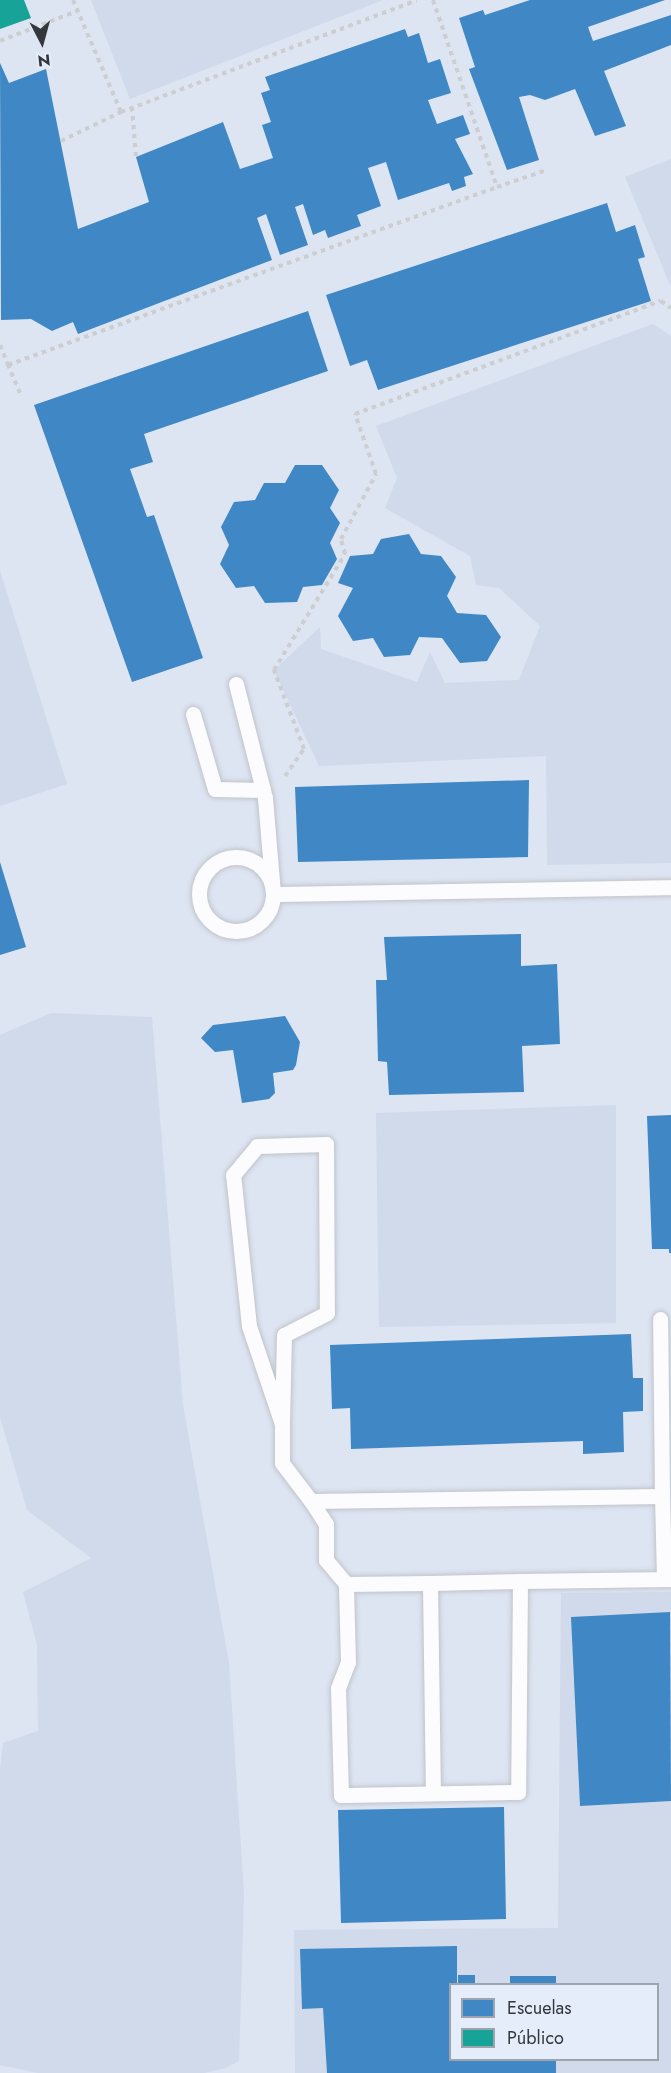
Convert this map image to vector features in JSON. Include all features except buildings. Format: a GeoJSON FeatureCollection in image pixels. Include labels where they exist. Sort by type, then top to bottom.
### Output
{"type":"FeatureCollection","features":[{"type":"Feature","properties":{"kind":"lane"},"geometry":{"type":"LineString","coordinates":[[236,684],[263,790],[273,894],[261,921],[246,930],[234,932],[212,923],[204,914],[198,890],[206,873],[220,861],[244,858],[265,871],[273,894]]}},
{"type":"Feature","properties":{"kind":"lane"},"geometry":{"type":"LineString","coordinates":[[193,714],[215,789],[263,790]]}},
{"type":"Feature","properties":{"kind":"lane"},"geometry":{"type":"LineString","coordinates":[[273,894],[671,887]]}},
{"type":"Feature","properties":{"kind":"lane"},"geometry":{"type":"LineString","coordinates":[[282,1424],[249,1326],[233,1175],[257,1146],[326,1144],[327,1312],[284,1335],[282,1463],[326,1524],[326,1560],[346,1584],[348,1662],[338,1688],[340,1795],[518,1792],[520,1581]]}},
{"type":"Feature","properties":{"kind":"lane"},"geometry":{"type":"LineString","coordinates":[[346,1584],[668,1579],[663,1496],[660,1319]]}},
{"type":"Feature","properties":{"kind":"lane"},"geometry":{"type":"LineString","coordinates":[[311,1502],[663,1496]]}},
{"type":"Feature","properties":{"kind":"lane"},"geometry":{"type":"LineString","coordinates":[[430,1582],[433,1793]]}},
{"type":"Feature","properties":{"kind":"path"},"geometry":{"type":"LineString","coordinates":[[73,0],[121,112]]}},
{"type":"Feature","properties":{"kind":"path"},"geometry":{"type":"LineString","coordinates":[[62,141],[132,107],[417,0]]}},
{"type":"Feature","properties":{"kind":"path"},"geometry":{"type":"LineString","coordinates":[[433,0],[497,187]]}},
{"type":"Feature","properties":{"kind":"path"},"geometry":{"type":"LineString","coordinates":[[0,41],[78,10]]}},
{"type":"Feature","properties":{"kind":"path"},"geometry":{"type":"LineString","coordinates":[[132,107],[136,157]]}},
{"type":"Feature","properties":{"kind":"path"},"geometry":{"type":"LineString","coordinates":[[8,365],[547,170]]}},
{"type":"Feature","properties":{"kind":"path"},"geometry":{"type":"LineString","coordinates":[[280,783],[304,749],[274,670],[345,554],[341,538],[376,474],[355,414],[661,302],[671,308]]}},
{"type":"Feature","properties":{"kind":"path"},"geometry":{"type":"LineString","coordinates":[[0,345],[20,393]]}},
{"type":"Feature","properties":{"kind":"shaded area"},"geometry":{"type":"Polygon","coordinates":[[[0,0],[671,0],[671,2073],[0,2073],[0,0]]]}},
{"type":"Feature","properties":{"kind":"shaded area"},"geometry":{"type":"Polygon","coordinates":[[[91,0],[383,0],[130,99],[91,0]]]}},
{"type":"Feature","properties":{"kind":"shaded area"},"geometry":{"type":"Polygon","coordinates":[[[671,159],[671,287],[625,177],[671,159]]]}},
{"type":"Feature","properties":{"kind":"shaded area"},"geometry":{"type":"Polygon","coordinates":[[[653,324],[671,336],[671,863],[547,865],[546,756],[319,766],[274,670],[320,627],[321,649],[417,682],[430,652],[445,683],[519,680],[540,626],[499,588],[476,585],[470,556],[385,508],[397,478],[376,426],[653,324]]]}},
{"type":"Feature","properties":{"kind":"shaded area"},"geometry":{"type":"Polygon","coordinates":[[[0,571],[67,784],[0,806],[0,571]]]}},
{"type":"Feature","properties":{"kind":"shaded area"},"geometry":{"type":"Polygon","coordinates":[[[51,1013],[152,1017],[183,1405],[229,1663],[244,1894],[239,2061],[226,2068],[204,2073],[38,2073],[0,2065],[0,1769],[3,1743],[38,1731],[37,1645],[23,1592],[91,1558],[27,1510],[0,1417],[0,1035],[51,1013]]]}},
{"type":"Feature","properties":{"kind":"shaded area"},"geometry":{"type":"Polygon","coordinates":[[[616,1105],[616,1323],[379,1327],[376,1113],[616,1105]]]}},
{"type":"Feature","properties":{"kind":"shaded area"},"geometry":{"type":"Polygon","coordinates":[[[671,1592],[671,2073],[295,2073],[294,1930],[558,1928],[561,1593],[671,1592]]]}}]}
